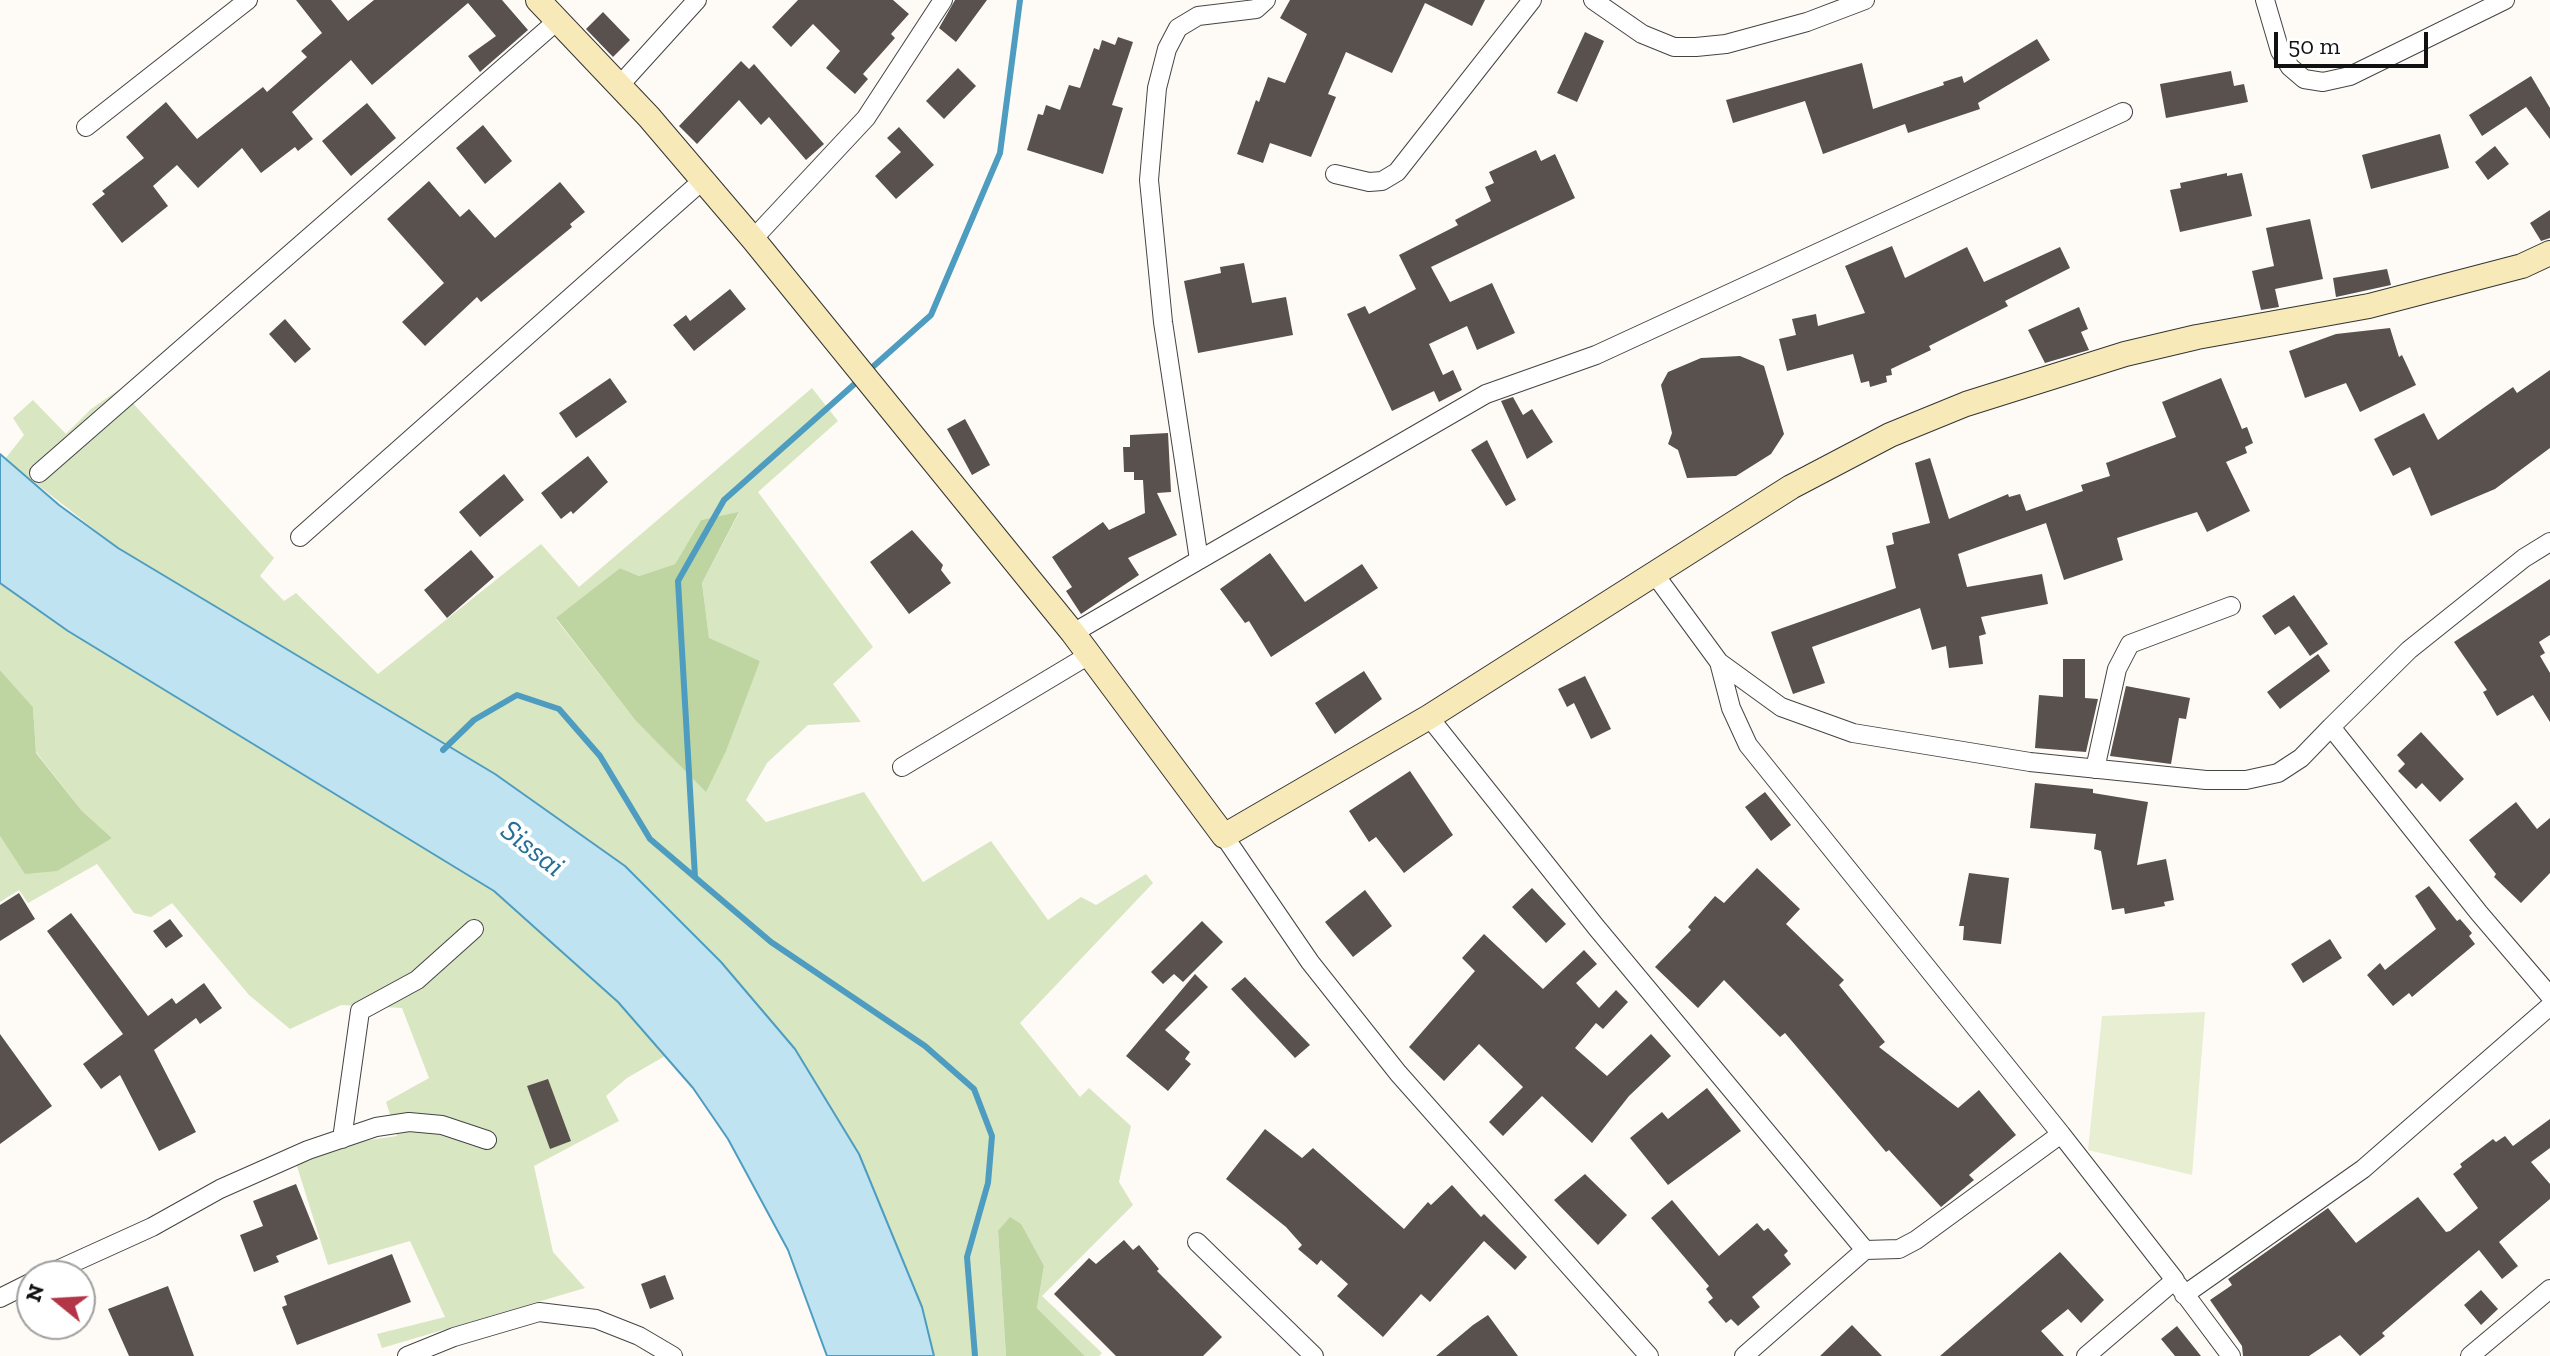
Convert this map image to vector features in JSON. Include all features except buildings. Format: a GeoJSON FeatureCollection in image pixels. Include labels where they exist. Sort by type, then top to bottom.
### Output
{"type":"FeatureCollection","features":[{"type":"Feature","properties":{"kind":"street"},"geometry":{"type":"LineString","coordinates":[[86,127],[248,0]]}},
{"type":"Feature","properties":{"kind":"street"},"geometry":{"type":"LineString","coordinates":[[538,0],[619,86],[753,239],[1073,633],[1224,836],[1310,962],[1398,1073],[1649,1356]]}},
{"type":"Feature","properties":{"kind":"street"},"geometry":{"type":"LineString","coordinates":[[619,86],[697,0]]}},
{"type":"Feature","properties":{"kind":"street"},"geometry":{"type":"LineString","coordinates":[[753,239],[866,118],[943,0]]}},
{"type":"Feature","properties":{"kind":"street"},"geometry":{"type":"LineString","coordinates":[[1199,560],[1163,322],[1149,180],[1157,88],[1167,49],[1178,28],[1198,16],[1256,9],[1266,0]]}},
{"type":"Feature","properties":{"kind":"street"},"geometry":{"type":"LineString","coordinates":[[1335,174],[1369,182],[1382,181],[1397,172],[1532,0]]}},
{"type":"Feature","properties":{"kind":"street"},"geometry":{"type":"LineString","coordinates":[[1593,0],[1642,34],[1674,47],[1696,47],[1726,44],[1807,22],[1865,0]]}},
{"type":"Feature","properties":{"kind":"street"},"geometry":{"type":"LineString","coordinates":[[2265,0],[2280,51],[2290,67],[2304,79],[2323,82],[2350,76],[2505,0]]}},
{"type":"Feature","properties":{"kind":"street"},"geometry":{"type":"LineString","coordinates":[[39,473],[557,21]]}},
{"type":"Feature","properties":{"kind":"street"},"geometry":{"type":"LineString","coordinates":[[1073,633],[1486,394],[1596,355],[2123,112]]}},
{"type":"Feature","properties":{"kind":"street"},"geometry":{"type":"LineString","coordinates":[[300,537],[703,180]]}},
{"type":"Feature","properties":{"kind":"street"},"geometry":{"type":"LineString","coordinates":[[1224,836],[1429,717],[1791,487],[1890,435],[1966,404],[2125,354],[2197,337],[2369,306],[2522,266],[2550,253]]}},
{"type":"Feature","properties":{"kind":"street"},"geometry":{"type":"LineString","coordinates":[[1653,572],[1719,662],[1781,707],[1853,733],[2030,762],[2206,780],[2246,780],[2278,773],[2301,758],[2409,650],[2524,558],[2550,542]]}},
{"type":"Feature","properties":{"kind":"street"},"geometry":{"type":"LineString","coordinates":[[2095,769],[2117,669],[2130,644],[2231,606]]}},
{"type":"Feature","properties":{"kind":"street"},"geometry":{"type":"LineString","coordinates":[[902,767],[1089,655]]}},
{"type":"Feature","properties":{"kind":"street"},"geometry":{"type":"LineString","coordinates":[[1719,662],[1731,708],[1748,745],[2061,1134],[2231,1356]]}},
{"type":"Feature","properties":{"kind":"street"},"geometry":{"type":"LineString","coordinates":[[1429,717],[1596,927],[1865,1250]]}},
{"type":"Feature","properties":{"kind":"street"},"geometry":{"type":"LineString","coordinates":[[2331,727],[2479,913],[2550,996]]}},
{"type":"Feature","properties":{"kind":"street"},"geometry":{"type":"LineString","coordinates":[[342,1139],[360,1011],[417,980],[474,929]]}},
{"type":"Feature","properties":{"kind":"street"},"geometry":{"type":"LineString","coordinates":[[2086,1356],[2180,1288],[2363,1169],[2550,1006]]}},
{"type":"Feature","properties":{"kind":"street"},"geometry":{"type":"LineString","coordinates":[[79,1260],[152,1227],[220,1189],[376,1127],[409,1122],[442,1125],[487,1140]]}},
{"type":"Feature","properties":{"kind":"street"},"geometry":{"type":"LineString","coordinates":[[1744,1356],[1865,1250],[1899,1249],[1916,1240],[2061,1134]]}},
{"type":"Feature","properties":{"kind":"street"},"geometry":{"type":"LineString","coordinates":[[1197,1242],[1314,1356]]}},
{"type":"Feature","properties":{"kind":"street"},"geometry":{"type":"LineString","coordinates":[[2470,1356],[2550,1289]]}},
{"type":"Feature","properties":{"kind":"street"},"geometry":{"type":"LineString","coordinates":[[407,1356],[454,1337],[539,1312],[596,1319],[639,1336],[673,1356]]}},
{"type":"Feature","properties":{"kind":"green space"},"geometry":{"type":"Polygon","coordinates":[[[812,388],[838,421],[758,492],[873,647],[833,684],[861,722],[808,725],[767,763],[746,800],[766,822],[864,792],[923,882],[991,841],[1048,920],[1081,897],[1096,905],[1146,874],[1153,883],[1020,1023],[1080,1097],[1089,1088],[1131,1126],[1119,1182],[1133,1205],[1042,1296],[1102,1353],[1099,1356],[1085,1356],[1037,1308],[1044,1266],[998,1231],[1006,1356],[934,1356],[922,1307],[859,1154],[795,1049],[721,962],[625,866],[495,774],[118,548],[5,459],[24,435],[13,418],[33,400],[66,434],[91,409],[120,389],[274,558],[260,576],[284,601],[296,593],[378,674],[541,544],[579,587],[812,388]],[[739,513],[701,520],[675,564],[639,576],[620,568],[556,619],[635,720],[706,791],[760,661],[709,639],[702,583],[739,513]]]}},
{"type":"Feature","properties":{"kind":"green space"},"geometry":{"type":"Polygon","coordinates":[[[739,512],[702,583],[709,638],[760,661],[726,751],[706,792],[635,720],[556,618],[620,568],[639,576],[675,564],[701,520],[739,512]]]}},
{"type":"Feature","properties":{"kind":"green space"},"geometry":{"type":"Polygon","coordinates":[[[0,583],[68,631],[494,891],[618,1002],[665,1056],[627,1078],[606,1096],[619,1121],[534,1166],[553,1252],[585,1288],[382,1348],[377,1334],[445,1317],[410,1241],[328,1265],[296,1163],[348,1143],[397,1136],[386,1102],[429,1078],[402,1008],[341,1005],[290,1029],[249,995],[172,903],[151,917],[134,913],[97,864],[28,903],[19,890],[0,902],[0,836],[26,874],[112,838],[82,811],[36,752],[33,707],[0,670],[0,583]]]}},
{"type":"Feature","properties":{"kind":"green space"},"geometry":{"type":"Polygon","coordinates":[[[0,670],[33,707],[36,753],[82,811],[112,838],[57,871],[25,874],[0,836],[0,670]]]}},
{"type":"Feature","properties":{"kind":"green space"},"geometry":{"type":"Polygon","coordinates":[[[2205,1012],[2192,1175],[2088,1150],[2102,1016],[2205,1012]]]}},
{"type":"Feature","properties":{"kind":"green space"},"geometry":{"type":"Polygon","coordinates":[[[1010,1217],[1021,1224],[1044,1266],[1037,1308],[1085,1356],[1006,1356],[998,1231],[1010,1217]]]}},
{"type":"Feature","properties":{"kind":"water","name":"Sissai"},"geometry":{"type":"Polygon","coordinates":[[[0,454],[59,505],[118,548],[495,774],[625,866],[721,962],[795,1049],[859,1154],[922,1307],[934,1356],[827,1356],[788,1250],[728,1139],[693,1088],[618,1002],[494,891],[68,631],[0,583],[0,454]]]}},
{"type":"Feature","properties":{"kind":"waterway"},"geometry":{"type":"LineString","coordinates":[[867,372],[931,315],[1000,153],[1020,0]]}},
{"type":"Feature","properties":{"kind":"waterway"},"geometry":{"type":"LineString","coordinates":[[695,877],[678,581],[724,500],[859,380]]}},
{"type":"Feature","properties":{"kind":"waterway"},"geometry":{"type":"LineString","coordinates":[[443,750],[474,720],[517,695],[559,709],[600,756],[650,839],[771,942],[925,1046],[974,1089],[992,1136],[988,1183],[967,1257],[975,1356]]}}]}
